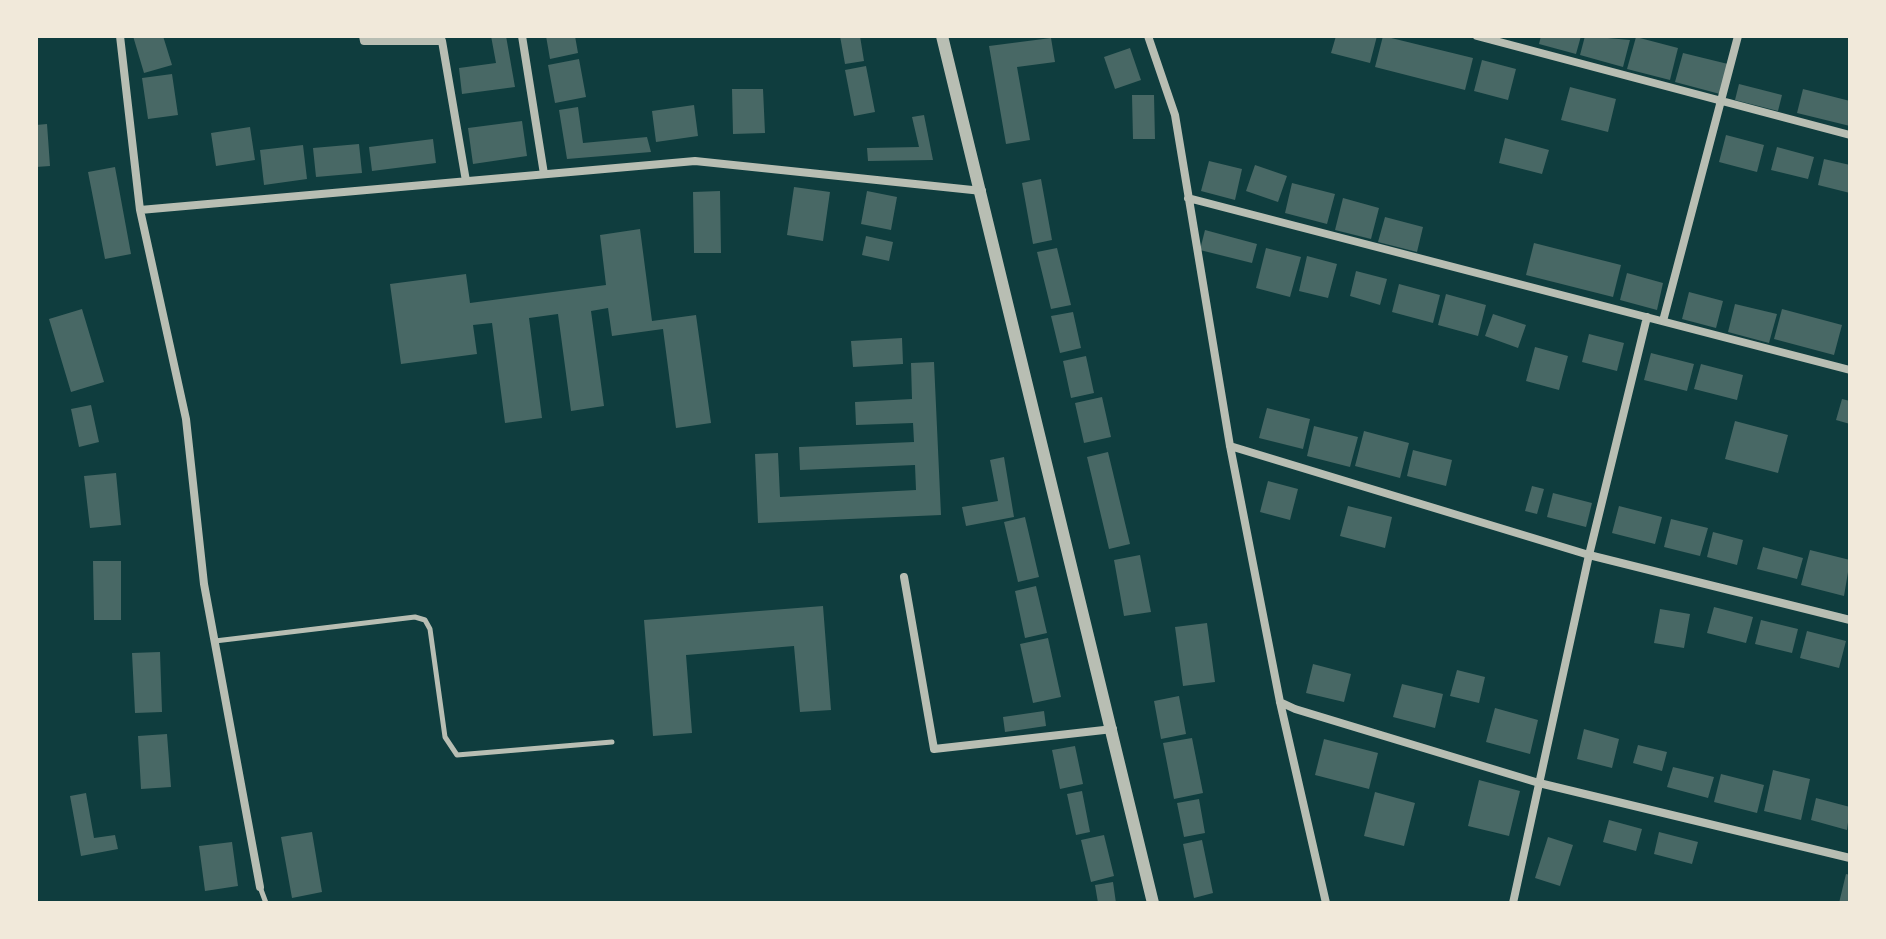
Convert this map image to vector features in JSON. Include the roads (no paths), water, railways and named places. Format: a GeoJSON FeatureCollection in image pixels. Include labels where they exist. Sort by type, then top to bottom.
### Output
{"type":"FeatureCollection","features":[{"type":"Feature","properties":{"kind":"street"},"geometry":{"type":"LineString","coordinates":[[120,36],[140,210],[186,419],[204,584],[260,887]]}},
{"type":"Feature","properties":{"kind":"street"},"geometry":{"type":"LineString","coordinates":[[363,36],[364,41],[442,41],[466,181]]}},
{"type":"Feature","properties":{"kind":"street"},"geometry":{"type":"LineString","coordinates":[[522,36],[544,174]]}},
{"type":"Feature","properties":{"kind":"street"},"geometry":{"type":"LineString","coordinates":[[942,36],[1153,903]]}},
{"type":"Feature","properties":{"kind":"street"},"geometry":{"type":"LineString","coordinates":[[1148,36],[1175,115],[1230,446],[1280,702],[1326,903]]}},
{"type":"Feature","properties":{"kind":"street"},"geometry":{"type":"LineString","coordinates":[[1477,36],[1850,135]]}},
{"type":"Feature","properties":{"kind":"street"},"geometry":{"type":"LineString","coordinates":[[1663,321],[1738,36]]}},
{"type":"Feature","properties":{"kind":"street"},"geometry":{"type":"LineString","coordinates":[[140,210],[695,161],[982,191]]}},
{"type":"Feature","properties":{"kind":"street"},"geometry":{"type":"LineString","coordinates":[[1188,198],[1850,370]]}},
{"type":"Feature","properties":{"kind":"street"},"geometry":{"type":"LineString","coordinates":[[1513,903],[1589,555],[1647,317]]}},
{"type":"Feature","properties":{"kind":"street"},"geometry":{"type":"LineString","coordinates":[[1230,446],[1589,555],[1850,620]]}},
{"type":"Feature","properties":{"kind":"street"},"geometry":{"type":"LineString","coordinates":[[904,577],[934,749],[1113,729]]}},
{"type":"Feature","properties":{"kind":"street"},"geometry":{"type":"LineString","coordinates":[[1280,702],[1539,783],[1850,858]]}},
{"type":"Feature","properties":{"kind":"lane"},"geometry":{"type":"LineString","coordinates":[[215,641],[415,617],[425,620],[430,629],[445,737],[457,755],[612,742]]}},
{"type":"Feature","properties":{"kind":"lane"},"geometry":{"type":"LineString","coordinates":[[260,887],[266,903]]}}]}
